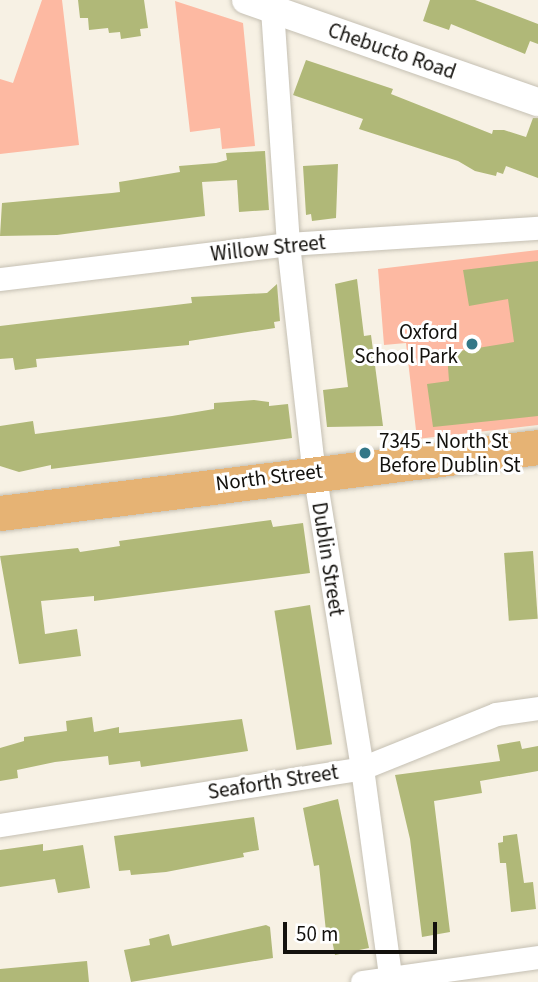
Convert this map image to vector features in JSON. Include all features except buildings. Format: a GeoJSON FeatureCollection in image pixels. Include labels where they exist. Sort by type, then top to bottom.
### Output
{"type":"FeatureCollection","features":[{"type":"Feature","properties":{"kind":"main road","name":"North Street"},"geometry":{"type":"LineString","coordinates":[[0,513],[313,471],[538,447]]}},
{"type":"Feature","properties":{"kind":"street","name":"Chebucto Road"},"geometry":{"type":"LineString","coordinates":[[259,5],[538,102]]}},
{"type":"Feature","properties":{"kind":"street","name":"Dublin Street"},"geometry":{"type":"LineString","coordinates":[[259,5],[313,471],[362,768],[390,980]]}},
{"type":"Feature","properties":{"kind":"street","name":"Willow Street"},"geometry":{"type":"LineString","coordinates":[[0,279],[288,244],[538,228]]}},
{"type":"Feature","properties":{"kind":"street","name":"Seaforth Street"},"geometry":{"type":"LineString","coordinates":[[0,825],[362,768],[496,714],[538,708]]}},
{"type":"Feature","properties":{"kind":"street"},"geometry":{"type":"LineString","coordinates":[[362,982],[538,957]]}},
{"type":"Feature","properties":{"kind":"shaded area"},"geometry":{"type":"Polygon","coordinates":[[[42,0],[62,0],[79,145],[0,154],[0,79],[13,83],[42,0]]]}},
{"type":"Feature","properties":{"kind":"shaded area"},"geometry":{"type":"Polygon","coordinates":[[[175,1],[243,23],[255,146],[222,149],[220,128],[190,132],[175,1]]]}},
{"type":"Feature","properties":{"kind":"shaded area","name":"Oxford School Park"},"geometry":{"type":"Polygon","coordinates":[[[538,250],[538,425],[417,439],[406,343],[384,345],[378,269],[538,250]]]}},
{"type":"Feature","properties":{"kind":"place","name":"Oxford School Park"},"geometry":{"type":"Point","coordinates":[472,344]}},
{"type":"Feature","properties":{"kind":"place","name":"7345 - North St Before Dublin St"},"geometry":{"type":"Point","coordinates":[365,453]}}]}
